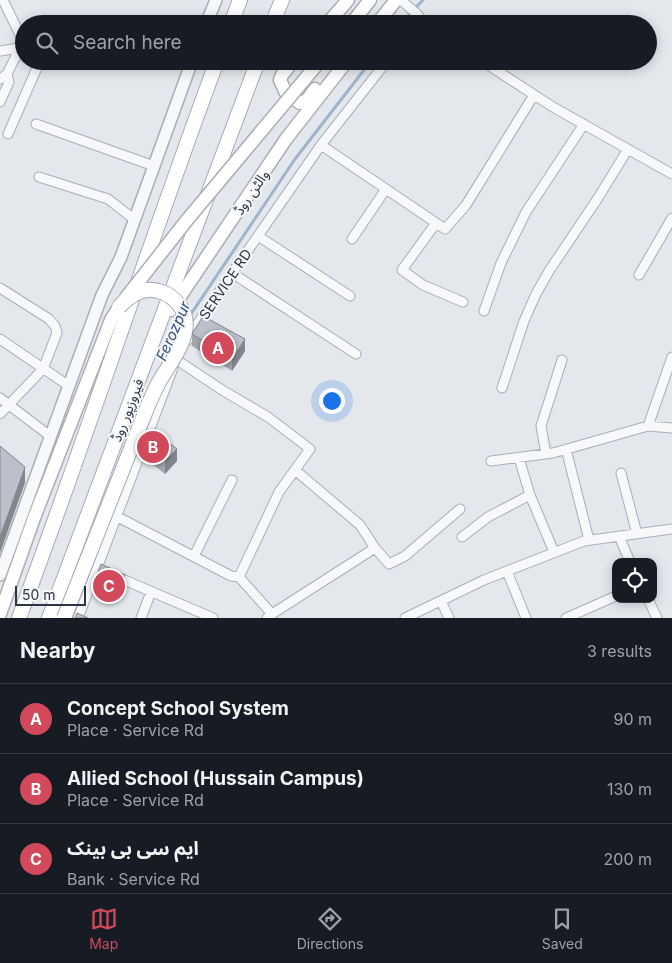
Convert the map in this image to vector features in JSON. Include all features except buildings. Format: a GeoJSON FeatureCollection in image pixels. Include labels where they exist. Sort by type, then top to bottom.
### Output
{"type":"FeatureCollection","features":[{"type":"Feature","properties":{"kind":"main road"},"geometry":{"type":"LineString","coordinates":[[234,15],[240,0]]}},
{"type":"Feature","properties":{"kind":"main road"},"geometry":{"type":"LineString","coordinates":[[276,15],[282,0]]}},
{"type":"Feature","properties":{"kind":"main road"},"geometry":{"type":"LineString","coordinates":[[335,15],[348,0]]}},
{"type":"Feature","properties":{"kind":"main road"},"geometry":{"type":"LineString","coordinates":[[358,15],[370,0]]}},
{"type":"Feature","properties":{"kind":"main road"},"geometry":{"type":"LineString","coordinates":[[382,15],[396,0]]}},
{"type":"Feature","properties":{"kind":"main road"},"geometry":{"type":"LineString","coordinates":[[19,618],[60,508],[214,70]]}},
{"type":"Feature","properties":{"kind":"main road","name":"فیروزپور روڈ"},"geometry":{"type":"LineString","coordinates":[[49,618],[255,70]]}},
{"type":"Feature","properties":{"kind":"main road"},"geometry":{"type":"LineString","coordinates":[[285,70],[280,80],[286,93],[300,103],[307,100],[330,70]]}},
{"type":"Feature","properties":{"kind":"main road"},"geometry":{"type":"LineString","coordinates":[[0,614],[34,518],[111,320],[119,307],[188,220],[313,70]]}},
{"type":"Feature","properties":{"kind":"main road","name":"والٹن روڈ"},"geometry":{"type":"LineString","coordinates":[[160,326],[286,139],[340,70]]}},
{"type":"Feature","properties":{"kind":"main road"},"geometry":{"type":"LineString","coordinates":[[64,618],[145,413],[158,384],[182,342],[186,329],[184,314],[178,303],[167,294],[156,290],[144,290],[130,295],[119,307]]}},
{"type":"Feature","properties":{"kind":"street"},"geometry":{"type":"LineString","coordinates":[[3,0],[15,29]]}},
{"type":"Feature","properties":{"kind":"street"},"geometry":{"type":"LineString","coordinates":[[208,15],[216,0]]}},
{"type":"Feature","properties":{"kind":"street"},"geometry":{"type":"LineString","coordinates":[[401,0],[416,15]]}},
{"type":"Feature","properties":{"kind":"street"},"geometry":{"type":"LineString","coordinates":[[0,51],[15,48]]}},
{"type":"Feature","properties":{"kind":"street"},"geometry":{"type":"LineString","coordinates":[[0,102],[9,82],[4,76],[15,58]]}},
{"type":"Feature","properties":{"kind":"street"},"geometry":{"type":"LineString","coordinates":[[8,134],[36,70]]}},
{"type":"Feature","properties":{"kind":"street"},"geometry":{"type":"LineString","coordinates":[[0,575],[102,295],[121,257],[189,70]]}},
{"type":"Feature","properties":{"kind":"street","name":"SERVICE RD"},"geometry":{"type":"LineString","coordinates":[[78,618],[176,360],[203,315],[321,145],[380,70]]}},
{"type":"Feature","properties":{"kind":"street"},"geometry":{"type":"LineString","coordinates":[[496,70],[584,124],[672,174]]}},
{"type":"Feature","properties":{"kind":"street"},"geometry":{"type":"LineString","coordinates":[[321,145],[445,229],[466,205],[534,94]]}},
{"type":"Feature","properties":{"kind":"street"},"geometry":{"type":"LineString","coordinates":[[36,124],[154,166]]}},
{"type":"Feature","properties":{"kind":"street"},"geometry":{"type":"LineString","coordinates":[[484,311],[501,262],[526,212],[584,124]]}},
{"type":"Feature","properties":{"kind":"street"},"geometry":{"type":"LineString","coordinates":[[502,388],[524,320],[536,294],[628,149]]}},
{"type":"Feature","properties":{"kind":"street"},"geometry":{"type":"LineString","coordinates":[[39,178],[108,199],[135,220]]}},
{"type":"Feature","properties":{"kind":"street"},"geometry":{"type":"LineString","coordinates":[[352,239],[386,189]]}},
{"type":"Feature","properties":{"kind":"street"},"geometry":{"type":"LineString","coordinates":[[639,275],[672,218]]}},
{"type":"Feature","properties":{"kind":"street"},"geometry":{"type":"LineString","coordinates":[[436,223],[402,270],[423,285],[463,302]]}},
{"type":"Feature","properties":{"kind":"street"},"geometry":{"type":"LineString","coordinates":[[258,236],[350,296]]}},
{"type":"Feature","properties":{"kind":"street"},"geometry":{"type":"LineString","coordinates":[[232,273],[356,354]]}},
{"type":"Feature","properties":{"kind":"street"},"geometry":{"type":"LineString","coordinates":[[0,288],[49,319],[55,326],[57,333],[43,369],[0,414]]}},
{"type":"Feature","properties":{"kind":"street"},"geometry":{"type":"LineString","coordinates":[[0,339],[69,386]]}},
{"type":"Feature","properties":{"kind":"street"},"geometry":{"type":"LineString","coordinates":[[648,426],[672,357]]}},
{"type":"Feature","properties":{"kind":"street"},"geometry":{"type":"LineString","coordinates":[[176,360],[268,417],[310,449],[279,492],[239,577]]}},
{"type":"Feature","properties":{"kind":"street"},"geometry":{"type":"LineString","coordinates":[[546,454],[541,426],[562,360]]}},
{"type":"Feature","properties":{"kind":"street"},"geometry":{"type":"LineString","coordinates":[[0,398],[50,436]]}},
{"type":"Feature","properties":{"kind":"street"},"geometry":{"type":"LineString","coordinates":[[491,461],[546,454],[648,426],[672,428]]}},
{"type":"Feature","properties":{"kind":"street"},"geometry":{"type":"LineString","coordinates":[[566,449],[589,540]]}},
{"type":"Feature","properties":{"kind":"street"},"geometry":{"type":"LineString","coordinates":[[519,458],[530,496],[554,552]]}},
{"type":"Feature","properties":{"kind":"street"},"geometry":{"type":"LineString","coordinates":[[295,470],[360,525],[388,564],[405,556],[460,509]]}},
{"type":"Feature","properties":{"kind":"street"},"geometry":{"type":"LineString","coordinates":[[621,473],[637,534]]}},
{"type":"Feature","properties":{"kind":"street"},"geometry":{"type":"LineString","coordinates":[[194,556],[232,480]]}},
{"type":"Feature","properties":{"kind":"street"},"geometry":{"type":"LineString","coordinates":[[462,537],[488,517],[530,496]]}},
{"type":"Feature","properties":{"kind":"street"},"geometry":{"type":"LineString","coordinates":[[116,516],[231,576],[239,577],[270,616],[375,548]]}},
{"type":"Feature","properties":{"kind":"street"},"geometry":{"type":"LineString","coordinates":[[406,618],[484,580],[589,540],[672,529]]}},
{"type":"Feature","properties":{"kind":"street"},"geometry":{"type":"LineString","coordinates":[[619,536],[628,558]]}},
{"type":"Feature","properties":{"kind":"street"},"geometry":{"type":"LineString","coordinates":[[96,568],[213,618]]}},
{"type":"Feature","properties":{"kind":"street"},"geometry":{"type":"LineString","coordinates":[[506,571],[526,618]]}},
{"type":"Feature","properties":{"kind":"street"},"geometry":{"type":"LineString","coordinates":[[141,618],[151,592]]}},
{"type":"Feature","properties":{"kind":"street"},"geometry":{"type":"LineString","coordinates":[[566,618],[612,598]]}},
{"type":"Feature","properties":{"kind":"street"},"geometry":{"type":"LineString","coordinates":[[441,600],[449,618]]}},
{"type":"Feature","properties":{"kind":"street"},"geometry":{"type":"LineString","coordinates":[[650,603],[657,618]]}},
{"type":"Feature","properties":{"kind":"street"},"geometry":{"type":"LineString","coordinates":[[188,618],[191,609]]}},
{"type":"Feature","properties":{"kind":"waterway","name":"Ferozpur"},"geometry":{"type":"LineString","coordinates":[[409,15],[423,0]]}},
{"type":"Feature","properties":{"kind":"waterway","name":"Ferozpur"},"geometry":{"type":"LineString","coordinates":[[189,317],[295,159],[364,70]]}},
{"type":"Feature","properties":{"kind":"waterway","name":"Ferozpur"},"geometry":{"type":"LineString","coordinates":[[72,618],[91,568]]}},
{"type":"Feature","properties":{"kind":"place","name":"Concept School System"},"geometry":{"type":"Point","coordinates":[218,348]}},
{"type":"Feature","properties":{"kind":"place","name":"Allied School (Hussain Campus)"},"geometry":{"type":"Point","coordinates":[153,447]}},
{"type":"Feature","properties":{"kind":"place","name":"ایم سی بی بینک"},"geometry":{"type":"Point","coordinates":[109,586]}}]}
